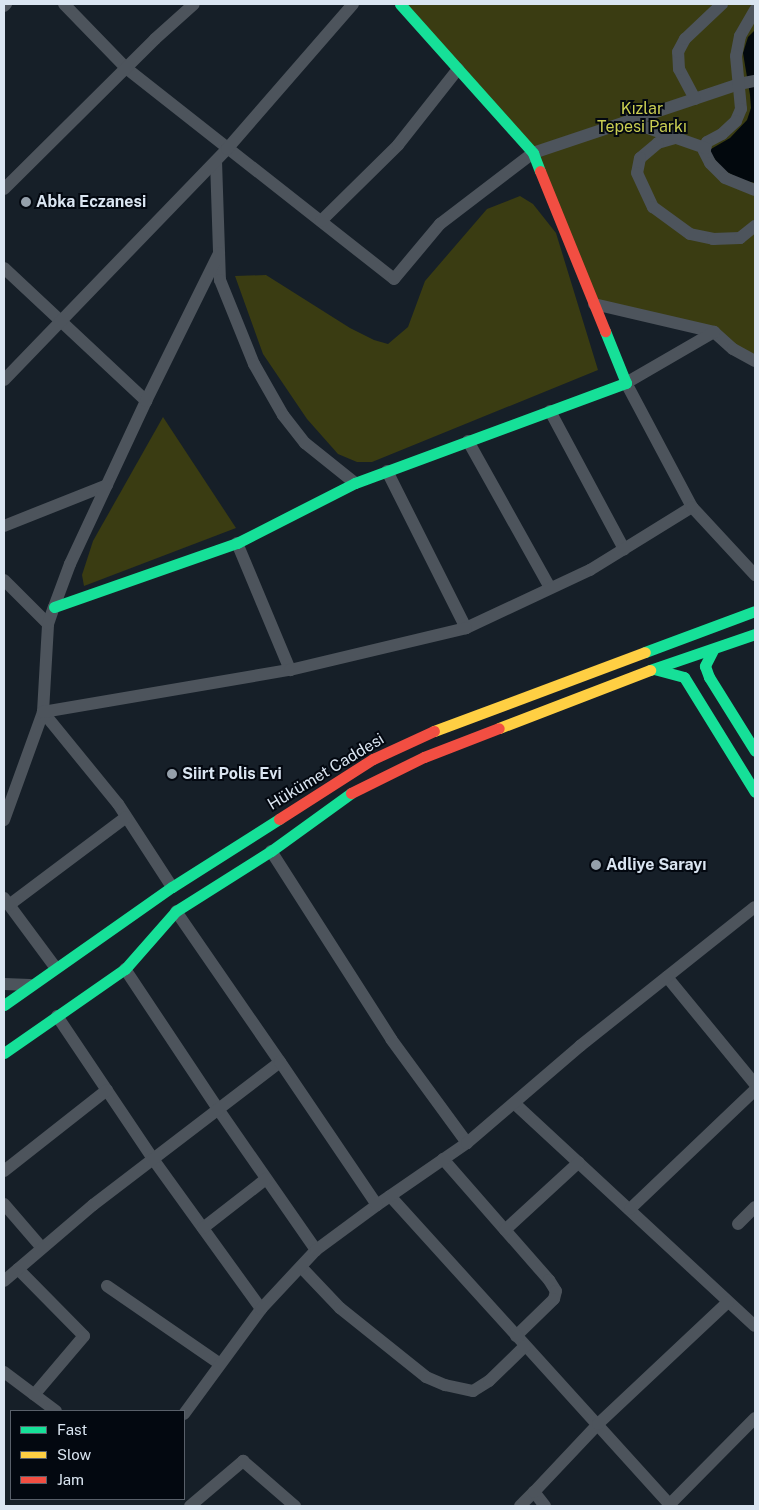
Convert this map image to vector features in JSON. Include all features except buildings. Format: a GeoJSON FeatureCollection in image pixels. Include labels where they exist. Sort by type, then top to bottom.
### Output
{"type":"FeatureCollection","features":[{"type":"Feature","properties":{"kind":"main road"},"geometry":{"type":"LineString","coordinates":[[54,607],[237,543],[355,483],[626,383],[533,153],[400,4]]}},
{"type":"Feature","properties":{"kind":"main road","name":"Hükümet Caddesi"},"geometry":{"type":"LineString","coordinates":[[4,1005],[55,967],[172,888],[374,759],[430,732],[755,611]]}},
{"type":"Feature","properties":{"kind":"main road"},"geometry":{"type":"LineString","coordinates":[[4,1053],[125,969],[176,911],[271,851],[355,790],[424,757],[654,669],[755,634]]}},
{"type":"Feature","properties":{"kind":"main road"},"geometry":{"type":"LineString","coordinates":[[713,650],[705,666],[709,677],[755,751]]}},
{"type":"Feature","properties":{"kind":"main road"},"geometry":{"type":"LineString","coordinates":[[654,669],[684,677],[755,792]]}},
{"type":"Feature","properties":{"kind":"street"},"geometry":{"type":"LineString","coordinates":[[64,4],[126,68],[394,279],[440,224],[533,153],[739,84],[755,81]]}},
{"type":"Feature","properties":{"kind":"street"},"geometry":{"type":"LineString","coordinates":[[4,189],[126,68],[194,4]]}},
{"type":"Feature","properties":{"kind":"street"},"geometry":{"type":"LineString","coordinates":[[4,380],[216,161],[353,4]]}},
{"type":"Feature","properties":{"kind":"street"},"geometry":{"type":"LineString","coordinates":[[695,99],[679,69],[678,52],[685,39],[722,4]]}},
{"type":"Feature","properties":{"kind":"street"},"geometry":{"type":"LineString","coordinates":[[755,10],[740,36],[736,56],[741,109],[736,121],[722,134],[707,142],[704,152],[710,163],[725,178],[755,190]]}},
{"type":"Feature","properties":{"kind":"street"},"geometry":{"type":"LineString","coordinates":[[321,221],[398,145],[458,69]]}},
{"type":"Feature","properties":{"kind":"street"},"geometry":{"type":"LineString","coordinates":[[628,121],[705,148]]}},
{"type":"Feature","properties":{"kind":"street"},"geometry":{"type":"LineString","coordinates":[[675,138],[658,144],[640,158],[637,173],[653,207],[690,234],[713,239],[740,238],[755,226]]}},
{"type":"Feature","properties":{"kind":"street"},"geometry":{"type":"LineString","coordinates":[[216,161],[220,280],[254,364],[283,414],[305,443],[355,483]]}},
{"type":"Feature","properties":{"kind":"street"},"geometry":{"type":"LineString","coordinates":[[4,820],[43,712],[48,624],[70,564],[146,401],[219,253]]}},
{"type":"Feature","properties":{"kind":"street"},"geometry":{"type":"LineString","coordinates":[[4,268],[146,401]]}},
{"type":"Feature","properties":{"kind":"street"},"geometry":{"type":"LineString","coordinates":[[594,304],[714,332],[733,349],[755,362]]}},
{"type":"Feature","properties":{"kind":"street"},"geometry":{"type":"LineString","coordinates":[[714,332],[626,383],[692,507],[755,575]]}},
{"type":"Feature","properties":{"kind":"street"},"geometry":{"type":"LineString","coordinates":[[550,411],[624,549]]}},
{"type":"Feature","properties":{"kind":"street"},"geometry":{"type":"LineString","coordinates":[[468,441],[550,588]]}},
{"type":"Feature","properties":{"kind":"street"},"geometry":{"type":"LineString","coordinates":[[387,471],[466,628]]}},
{"type":"Feature","properties":{"kind":"street"},"geometry":{"type":"LineString","coordinates":[[4,526],[108,485]]}},
{"type":"Feature","properties":{"kind":"street"},"geometry":{"type":"LineString","coordinates":[[43,712],[290,670],[466,628],[590,570],[692,507]]}},
{"type":"Feature","properties":{"kind":"street"},"geometry":{"type":"LineString","coordinates":[[237,543],[290,670]]}},
{"type":"Feature","properties":{"kind":"street"},"geometry":{"type":"LineString","coordinates":[[4,580],[48,624]]}},
{"type":"Feature","properties":{"kind":"street"},"geometry":{"type":"LineString","coordinates":[[43,712],[126,817],[172,888]]}},
{"type":"Feature","properties":{"kind":"street"},"geometry":{"type":"LineString","coordinates":[[55,967],[6,902],[126,817]]}},
{"type":"Feature","properties":{"kind":"street"},"geometry":{"type":"LineString","coordinates":[[271,851],[391,1039],[467,1143]]}},
{"type":"Feature","properties":{"kind":"street"},"geometry":{"type":"LineString","coordinates":[[185,1413],[261,1309],[316,1250],[467,1143],[580,1046],[755,907]]}},
{"type":"Feature","properties":{"kind":"street"},"geometry":{"type":"LineString","coordinates":[[176,911],[377,1205]]}},
{"type":"Feature","properties":{"kind":"street"},"geometry":{"type":"LineString","coordinates":[[125,969],[218,1109],[316,1250]]}},
{"type":"Feature","properties":{"kind":"street"},"geometry":{"type":"LineString","coordinates":[[667,977],[755,1084]]}},
{"type":"Feature","properties":{"kind":"street"},"geometry":{"type":"LineString","coordinates":[[4,984],[30,986]]}},
{"type":"Feature","properties":{"kind":"street"},"geometry":{"type":"LineString","coordinates":[[57,1016],[153,1159],[261,1309]]}},
{"type":"Feature","properties":{"kind":"street"},"geometry":{"type":"LineString","coordinates":[[4,1281],[93,1205],[280,1062]]}},
{"type":"Feature","properties":{"kind":"street"},"geometry":{"type":"LineString","coordinates":[[4,1171],[106,1090]]}},
{"type":"Feature","properties":{"kind":"street"},"geometry":{"type":"LineString","coordinates":[[630,1209],[755,1090]]}},
{"type":"Feature","properties":{"kind":"street"},"geometry":{"type":"LineString","coordinates":[[514,1103],[580,1162],[728,1302],[752,1318]]}},
{"type":"Feature","properties":{"kind":"street"},"geometry":{"type":"LineString","coordinates":[[443,1159],[549,1280],[556,1291],[554,1299],[516,1336]]}},
{"type":"Feature","properties":{"kind":"street"},"geometry":{"type":"LineString","coordinates":[[505,1230],[580,1162]]}},
{"type":"Feature","properties":{"kind":"street"},"geometry":{"type":"LineString","coordinates":[[203,1228],[266,1179]]}},
{"type":"Feature","properties":{"kind":"street"},"geometry":{"type":"LineString","coordinates":[[390,1196],[671,1505],[755,1418]]}},
{"type":"Feature","properties":{"kind":"street"},"geometry":{"type":"LineString","coordinates":[[4,1204],[42,1248]]}},
{"type":"Feature","properties":{"kind":"street"},"geometry":{"type":"LineString","coordinates":[[738,1224],[755,1207]]}},
{"type":"Feature","properties":{"kind":"street"},"geometry":{"type":"LineString","coordinates":[[301,1267],[340,1308],[426,1377],[445,1385],[473,1391],[489,1381],[525,1346]]}},
{"type":"Feature","properties":{"kind":"street"},"geometry":{"type":"LineString","coordinates":[[18,1269],[84,1336],[34,1395]]}},
{"type":"Feature","properties":{"kind":"street"},"geometry":{"type":"LineString","coordinates":[[107,1286],[220,1364]]}},
{"type":"Feature","properties":{"kind":"street"},"geometry":{"type":"LineString","coordinates":[[520,1506],[598,1424],[728,1302]]}},
{"type":"Feature","properties":{"kind":"street"},"geometry":{"type":"LineString","coordinates":[[4,1372],[55,1410]]}},
{"type":"Feature","properties":{"kind":"street"},"geometry":{"type":"LineString","coordinates":[[190,1506],[243,1461],[296,1506]]}},
{"type":"Feature","properties":{"kind":"street"},"geometry":{"type":"LineString","coordinates":[[534,1492],[545,1506]]}},
{"type":"Feature","properties":{"kind":"green space","name":"Kızlar Tepesi Parkı"},"geometry":{"type":"Polygon","coordinates":[[[400,4],[755,4],[755,361],[714,332],[594,304],[533,153],[400,4]]]}},
{"type":"Feature","properties":{"kind":"green space"},"geometry":{"type":"Polygon","coordinates":[[[520,196],[533,204],[556,233],[598,370],[372,462],[357,462],[338,454],[307,419],[263,354],[235,276],[266,275],[350,328],[374,340],[388,344],[408,327],[425,281],[487,209],[520,196]]]}},
{"type":"Feature","properties":{"kind":"green space"},"geometry":{"type":"Polygon","coordinates":[[[163,417],[236,528],[84,586],[82,575],[93,541],[163,417]]]}},
{"type":"Feature","properties":{"kind":"shaded area"},"geometry":{"type":"Polygon","coordinates":[[[755,30],[755,183],[741,180],[722,169],[711,154],[711,149],[730,138],[747,120],[751,108],[743,53],[748,37],[755,30]]]}},
{"type":"Feature","properties":{"kind":"traffic: fast"},"geometry":{"type":"LineString","coordinates":[[400,4],[533,153],[540,171]]}},
{"type":"Feature","properties":{"kind":"traffic: fast"},"geometry":{"type":"LineString","coordinates":[[54,607],[237,543],[355,483],[626,383],[605,331]]}},
{"type":"Feature","properties":{"kind":"traffic: fast"},"geometry":{"type":"LineString","coordinates":[[645,652],[755,611]]}},
{"type":"Feature","properties":{"kind":"traffic: fast"},"geometry":{"type":"LineString","coordinates":[[650,670],[755,634]]}},
{"type":"Feature","properties":{"kind":"traffic: fast"},"geometry":{"type":"LineString","coordinates":[[713,650],[705,666],[709,677],[755,751]]}},
{"type":"Feature","properties":{"kind":"traffic: fast"},"geometry":{"type":"LineString","coordinates":[[654,669],[684,677],[755,792]]}},
{"type":"Feature","properties":{"kind":"traffic: fast"},"geometry":{"type":"LineString","coordinates":[[4,1053],[125,969],[176,911],[271,851],[351,793]]}},
{"type":"Feature","properties":{"kind":"traffic: fast"},"geometry":{"type":"LineString","coordinates":[[4,1005],[172,887],[279,819]]}},
{"type":"Feature","properties":{"kind":"traffic: slow"},"geometry":{"type":"LineString","coordinates":[[434,731],[645,652]]}},
{"type":"Feature","properties":{"kind":"traffic: slow"},"geometry":{"type":"LineString","coordinates":[[499,728],[650,670]]}},
{"type":"Feature","properties":{"kind":"traffic: jam"},"geometry":{"type":"LineString","coordinates":[[540,171],[605,331]]}},
{"type":"Feature","properties":{"kind":"traffic: jam"},"geometry":{"type":"LineString","coordinates":[[351,793],[424,757],[499,728]]}},
{"type":"Feature","properties":{"kind":"traffic: jam"},"geometry":{"type":"LineString","coordinates":[[279,819],[373,759],[434,731]]}},
{"type":"Feature","properties":{"kind":"place","name":"Abka Eczanesi"},"geometry":{"type":"Point","coordinates":[26,202]}},
{"type":"Feature","properties":{"kind":"place","name":"Siirt Polis Evi"},"geometry":{"type":"Point","coordinates":[172,774]}},
{"type":"Feature","properties":{"kind":"place","name":"Adliye Sarayı"},"geometry":{"type":"Point","coordinates":[596,865]}}]}
